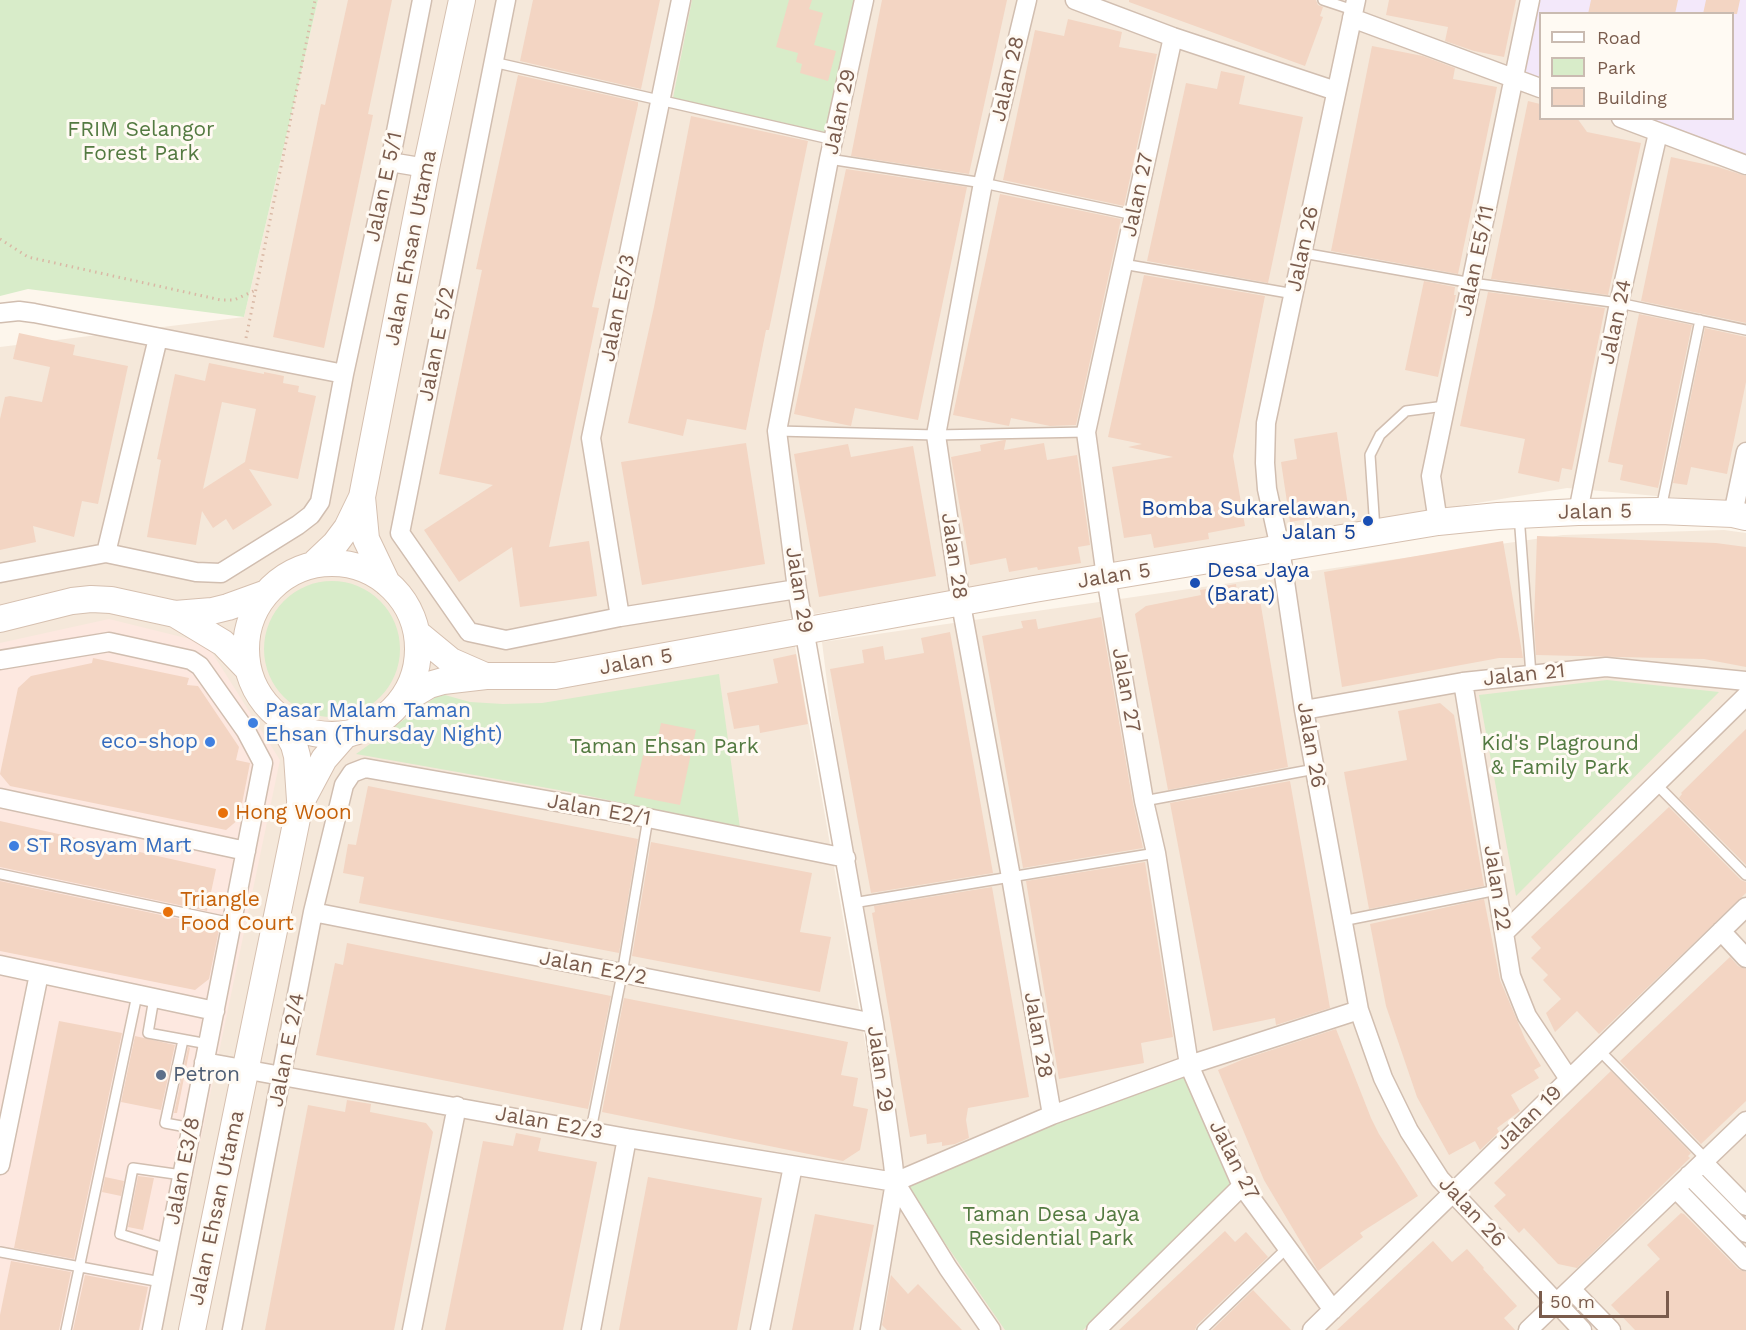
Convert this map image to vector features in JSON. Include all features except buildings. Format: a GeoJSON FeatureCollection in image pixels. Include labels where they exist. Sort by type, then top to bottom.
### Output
{"type":"FeatureCollection","features":[{"type":"Feature","properties":{"kind":"street","name":"Jalan E 5/1"},"geometry":{"type":"LineString","coordinates":[[106,553],[196,572],[221,573],[298,525],[311,515],[320,502],[344,374],[422,0]]}},
{"type":"Feature","properties":{"kind":"street","name":"Jalan Ehsan Utama"},"geometry":{"type":"LineString","coordinates":[[316,562],[335,544],[347,528],[362,497],[426,168],[462,0]]}},
{"type":"Feature","properties":{"kind":"street","name":"Jalan E 5/2"},"geometry":{"type":"LineString","coordinates":[[506,0],[400,533],[469,632],[506,640],[620,617]]}},
{"type":"Feature","properties":{"kind":"street","name":"Jalan E5/3"},"geometry":{"type":"LineString","coordinates":[[620,617],[591,438],[681,0]]}},
{"type":"Feature","properties":{"kind":"street","name":"Jalan 29"},"geometry":{"type":"LineString","coordinates":[[864,0],[830,159],[777,431],[797,589],[874,1023],[895,1182]]}},
{"type":"Feature","properties":{"kind":"street","name":"Jalan 28"},"geometry":{"type":"LineString","coordinates":[[1027,0],[983,183],[936,435],[961,604],[1052,1115]]}},
{"type":"Feature","properties":{"kind":"street"},"geometry":{"type":"LineString","coordinates":[[1075,0],[1106,6],[1173,37],[1336,91]]}},
{"type":"Feature","properties":{"kind":"street","name":"Jalan E5/11"},"geometry":{"type":"LineString","coordinates":[[1438,522],[1431,476],[1530,0]]}},
{"type":"Feature","properties":{"kind":"street"},"geometry":{"type":"LineString","coordinates":[[1354,9],[1539,88]]}},
{"type":"Feature","properties":{"kind":"street","name":"Jalan 26"},"geometry":{"type":"LineString","coordinates":[[1354,9],[1269,403],[1265,439],[1267,489],[1280,548],[1304,710],[1359,1011],[1383,1078],[1409,1131],[1427,1161],[1453,1193],[1582,1330]]}},
{"type":"Feature","properties":{"kind":"street","name":"Jalan 27"},"geometry":{"type":"LineString","coordinates":[[1173,37],[1086,432],[1106,577],[1144,801],[1156,853],[1189,1065],[1242,1186],[1333,1310]]}},
{"type":"Feature","properties":{"kind":"street"},"geometry":{"type":"LineString","coordinates":[[1626,120],[1746,165]]}},
{"type":"Feature","properties":{"kind":"street","name":"Jalan 24"},"geometry":{"type":"LineString","coordinates":[[1578,512],[1619,303],[1658,133]]}},
{"type":"Feature","properties":{"kind":"street"},"geometry":{"type":"LineString","coordinates":[[390,162],[426,168]]}},
{"type":"Feature","properties":{"kind":"street"},"geometry":{"type":"LineString","coordinates":[[0,313],[19,311],[344,374]]}},
{"type":"Feature","properties":{"kind":"street"},"geometry":{"type":"LineString","coordinates":[[0,573],[106,553],[158,338]]}},
{"type":"Feature","properties":{"kind":"street"},"geometry":{"type":"LineString","coordinates":[[1740,516],[1746,452]]}},
{"type":"Feature","properties":{"kind":"street","name":"Jalan Ehsan Utama"},"geometry":{"type":"LineString","coordinates":[[362,497],[366,539],[387,583]]}},
{"type":"Feature","properties":{"kind":"street","name":"Jalan 5"},"geometry":{"type":"LineString","coordinates":[[399,702],[429,685],[443,681],[486,676],[555,676],[1034,589],[1438,522],[1578,512],[1660,511],[1740,516]]}},
{"type":"Feature","properties":{"kind":"street"},"geometry":{"type":"LineString","coordinates":[[0,619],[72,601],[91,599],[111,600],[175,614],[212,611],[228,608],[264,594],[299,570],[316,562],[346,563],[368,571],[387,583],[411,616],[417,633],[416,667],[407,690],[399,702],[386,716],[360,730],[339,735],[317,734],[296,727],[278,716],[259,695],[248,669],[246,646],[250,624],[255,608],[264,594]]}},
{"type":"Feature","properties":{"kind":"street"},"geometry":{"type":"LineString","coordinates":[[620,617],[797,589]]}},
{"type":"Feature","properties":{"kind":"street"},"geometry":{"type":"LineString","coordinates":[[175,614],[223,643],[248,669]]}},
{"type":"Feature","properties":{"kind":"street","name":"Jalan 5"},"geometry":{"type":"LineString","coordinates":[[417,633],[452,661],[486,676]]}},
{"type":"Feature","properties":{"kind":"street","name":"Jalan E3/8"},"geometry":{"type":"LineString","coordinates":[[0,660],[109,642],[191,660],[200,666],[246,731],[264,763],[152,1330]]}},
{"type":"Feature","properties":{"kind":"street","name":"Jalan 21"},"geometry":{"type":"LineString","coordinates":[[1304,710],[1463,682],[1606,667],[1746,681]]}},
{"type":"Feature","properties":{"kind":"street","name":"Jalan 22"},"geometry":{"type":"LineString","coordinates":[[1463,682],[1511,976],[1527,1016],[1569,1079]]}},
{"type":"Feature","properties":{"kind":"street"},"geometry":{"type":"LineString","coordinates":[[1504,933],[1746,696]]}},
{"type":"Feature","properties":{"kind":"street","name":"Jalan Ehsan Utama"},"geometry":{"type":"LineString","coordinates":[[192,1330],[300,804],[297,756],[289,733],[278,716]]}},
{"type":"Feature","properties":{"kind":"street","name":"Jalan Ehsan Utama"},"geometry":{"type":"LineString","coordinates":[[300,804],[324,759],[345,735],[360,730]]}},
{"type":"Feature","properties":{"kind":"street","name":"Jalan E2/1"},"geometry":{"type":"LineString","coordinates":[[352,773],[365,768],[648,818],[846,858]]}},
{"type":"Feature","properties":{"kind":"street","name":"Jalan E 2/4"},"geometry":{"type":"LineString","coordinates":[[232,1330],[313,912],[344,785],[352,773]]}},
{"type":"Feature","properties":{"kind":"street"},"geometry":{"type":"LineString","coordinates":[[0,798],[246,851]]}},
{"type":"Feature","properties":{"kind":"street","name":"Jalan 19"},"geometry":{"type":"LineString","coordinates":[[1312,1330],[1746,907]]}},
{"type":"Feature","properties":{"kind":"street","name":"Jalan E2/2"},"geometry":{"type":"LineString","coordinates":[[313,912],[874,1023]]}},
{"type":"Feature","properties":{"kind":"street"},"geometry":{"type":"LineString","coordinates":[[1720,932],[1746,958]]}},
{"type":"Feature","properties":{"kind":"street"},"geometry":{"type":"LineString","coordinates":[[0,965],[214,1011]]}},
{"type":"Feature","properties":{"kind":"street"},"geometry":{"type":"LineString","coordinates":[[0,1165],[39,974]]}},
{"type":"Feature","properties":{"kind":"street"},"geometry":{"type":"LineString","coordinates":[[895,1182],[1052,1115],[1189,1065],[1359,1011]]}},
{"type":"Feature","properties":{"kind":"street","name":"Jalan E2/3"},"geometry":{"type":"LineString","coordinates":[[204,1062],[627,1138],[895,1182]]}},
{"type":"Feature","properties":{"kind":"street"},"geometry":{"type":"LineString","coordinates":[[412,1330],[457,1106]]}},
{"type":"Feature","properties":{"kind":"street"},"geometry":{"type":"LineString","coordinates":[[1528,1330],[1746,1121]]}},
{"type":"Feature","properties":{"kind":"street"},"geometry":{"type":"LineString","coordinates":[[591,1330],[627,1138]]}},
{"type":"Feature","properties":{"kind":"street"},"geometry":{"type":"LineString","coordinates":[[1705,1160],[1746,1206]]}},
{"type":"Feature","properties":{"kind":"street"},"geometry":{"type":"LineString","coordinates":[[760,1330],[792,1166]]}},
{"type":"Feature","properties":{"kind":"street"},"geometry":{"type":"LineString","coordinates":[[1689,1175],[1746,1233]]}},
{"type":"Feature","properties":{"kind":"street"},"geometry":{"type":"LineString","coordinates":[[874,1327],[895,1182]]}},
{"type":"Feature","properties":{"kind":"street"},"geometry":{"type":"LineString","coordinates":[[895,1182],[948,1268],[991,1330]]}},
{"type":"Feature","properties":{"kind":"street"},"geometry":{"type":"LineString","coordinates":[[1096,1330],[1242,1186]]}},
{"type":"Feature","properties":{"kind":"street"},"geometry":{"type":"LineString","coordinates":[[1676,1188],[1746,1261]]}},
{"type":"Feature","properties":{"kind":"street"},"geometry":{"type":"LineString","coordinates":[[1571,1288],[1611,1330]]}},
{"type":"Feature","properties":{"kind":"lane"},"geometry":{"type":"LineString","coordinates":[[1323,0],[1354,9]]}},
{"type":"Feature","properties":{"kind":"lane"},"geometry":{"type":"LineString","coordinates":[[493,62],[834,140]]}},
{"type":"Feature","properties":{"kind":"lane"},"geometry":{"type":"LineString","coordinates":[[830,159],[983,183],[1134,215]]}},
{"type":"Feature","properties":{"kind":"lane"},"geometry":{"type":"LineString","coordinates":[[1303,253],[1472,283],[1619,303],[1746,330]]}},
{"type":"Feature","properties":{"kind":"lane"},"geometry":{"type":"LineString","coordinates":[[1123,264],[1294,294]]}},
{"type":"Feature","properties":{"kind":"lane"},"geometry":{"type":"LineString","coordinates":[[1660,511],[1700,320]]}},
{"type":"Feature","properties":{"kind":"lane"},"geometry":{"type":"LineString","coordinates":[[1375,532],[1370,454],[1380,435],[1406,411],[1445,406]]}},
{"type":"Feature","properties":{"kind":"lane"},"geometry":{"type":"LineString","coordinates":[[777,431],[936,435],[1086,432]]}},
{"type":"Feature","properties":{"kind":"lane"},"geometry":{"type":"LineString","coordinates":[[1519,515],[1531,675]]}},
{"type":"Feature","properties":{"kind":"lane"},"geometry":{"type":"LineString","coordinates":[[1144,801],[1315,769]]}},
{"type":"Feature","properties":{"kind":"lane"},"geometry":{"type":"LineString","coordinates":[[1656,784],[1746,875]]}},
{"type":"Feature","properties":{"kind":"lane"},"geometry":{"type":"LineString","coordinates":[[591,1130],[622,974],[648,818]]}},
{"type":"Feature","properties":{"kind":"lane"},"geometry":{"type":"LineString","coordinates":[[853,903],[1156,853]]}},
{"type":"Feature","properties":{"kind":"lane"},"geometry":{"type":"LineString","coordinates":[[0,874],[232,923]]}},
{"type":"Feature","properties":{"kind":"lane"},"geometry":{"type":"LineString","coordinates":[[1342,921],[1497,890]]}},
{"type":"Feature","properties":{"kind":"lane"},"geometry":{"type":"LineString","coordinates":[[146,997],[148,1034],[208,1044]]}},
{"type":"Feature","properties":{"kind":"lane"},"geometry":{"type":"LineString","coordinates":[[66,1330],[79,1267],[146,997]]}},
{"type":"Feature","properties":{"kind":"lane"},"geometry":{"type":"LineString","coordinates":[[183,1040],[165,1123],[192,1128]]}},
{"type":"Feature","properties":{"kind":"lane"},"geometry":{"type":"LineString","coordinates":[[1599,1050],[1705,1160]]}},
{"type":"Feature","properties":{"kind":"lane"},"geometry":{"type":"LineString","coordinates":[[168,1249],[120,1234],[133,1168],[182,1175]]}},
{"type":"Feature","properties":{"kind":"lane"},"geometry":{"type":"LineString","coordinates":[[1202,1330],[1287,1248]]}},
{"type":"Feature","properties":{"kind":"lane"},"geometry":{"type":"LineString","coordinates":[[0,1252],[161,1282]]}},
{"type":"Feature","properties":{"kind":"path"},"geometry":{"type":"LineString","coordinates":[[242,354],[315,0]]}},
{"type":"Feature","properties":{"kind":"path"},"geometry":{"type":"LineString","coordinates":[[0,239],[28,257],[221,300],[234,300],[256,290]]}},
{"type":"Feature","properties":{"kind":"shaded area"},"geometry":{"type":"Polygon","coordinates":[[[318,0],[1746,0],[1746,504],[1567,488],[790,618],[887,1166],[822,642],[1563,535],[1724,530],[1746,533],[1746,1330],[0,1330],[0,347],[244,317],[318,0]]]}},
{"type":"Feature","properties":{"kind":"shaded area"},"geometry":{"type":"Polygon","coordinates":[[[1540,0],[1746,0],[1746,154],[1652,120],[1734,120],[1734,12],[1539,12],[1539,79],[1524,73],[1540,0]]]}},
{"type":"Feature","properties":{"kind":"shaded area"},"geometry":{"type":"Polygon","coordinates":[[[109,619],[206,643],[280,760],[161,1330],[0,1330],[0,643],[109,619]]]}},
{"type":"Feature","properties":{"kind":"green space","name":"FRIM Selangor Forest Park"},"geometry":{"type":"Polygon","coordinates":[[[0,0],[318,0],[244,317],[28,289],[0,296],[0,0]]]}},
{"type":"Feature","properties":{"kind":"green space"},"geometry":{"type":"Polygon","coordinates":[[[692,0],[856,0],[828,133],[673,98],[692,0]]]}},
{"type":"Feature","properties":{"kind":"green space"},"geometry":{"type":"Polygon","coordinates":[[[332,581],[358,586],[370,592],[380,601],[389,611],[395,623],[400,649],[395,675],[389,687],[380,697],[370,706],[358,712],[332,717],[306,712],[294,706],[284,697],[275,687],[269,675],[264,649],[269,623],[275,611],[284,601],[294,592],[306,586],[332,581]]]}},
{"type":"Feature","properties":{"kind":"green space","name":"Taman Ehsan Park"},"geometry":{"type":"Polygon","coordinates":[[[719,674],[740,828],[570,792],[356,754],[436,697],[445,695],[470,702],[542,703],[719,674]]]}},
{"type":"Feature","properties":{"kind":"green space","name":"Kid's Plaground & Family Park"},"geometry":{"type":"Polygon","coordinates":[[[1607,680],[1719,692],[1516,896],[1479,695],[1607,680]]]}},
{"type":"Feature","properties":{"kind":"green space","name":"Taman Desa Jaya Residential Park"},"geometry":{"type":"Polygon","coordinates":[[[1185,1073],[1230,1185],[1083,1330],[1005,1330],[903,1182],[1185,1073]]]}},
{"type":"Feature","properties":{"kind":"place","name":"Bomba Sukarelawan, Jalan 5"},"geometry":{"type":"Point","coordinates":[1368,521]}},
{"type":"Feature","properties":{"kind":"place","name":"Desa Jaya (Barat)"},"geometry":{"type":"Point","coordinates":[1195,583]}},
{"type":"Feature","properties":{"kind":"place","name":"Pasar Malam Taman Ehsan (Thursday Night)"},"geometry":{"type":"Point","coordinates":[253,723]}},
{"type":"Feature","properties":{"kind":"place","name":"eco-shop"},"geometry":{"type":"Point","coordinates":[210,742]}},
{"type":"Feature","properties":{"kind":"place","name":"Hong Woon"},"geometry":{"type":"Point","coordinates":[223,813]}},
{"type":"Feature","properties":{"kind":"place","name":"ST Rosyam Mart"},"geometry":{"type":"Point","coordinates":[14,846]}},
{"type":"Feature","properties":{"kind":"place","name":"Triangle Food Court"},"geometry":{"type":"Point","coordinates":[168,912]}},
{"type":"Feature","properties":{"kind":"place","name":"Petron"},"geometry":{"type":"Point","coordinates":[161,1075]}}]}
